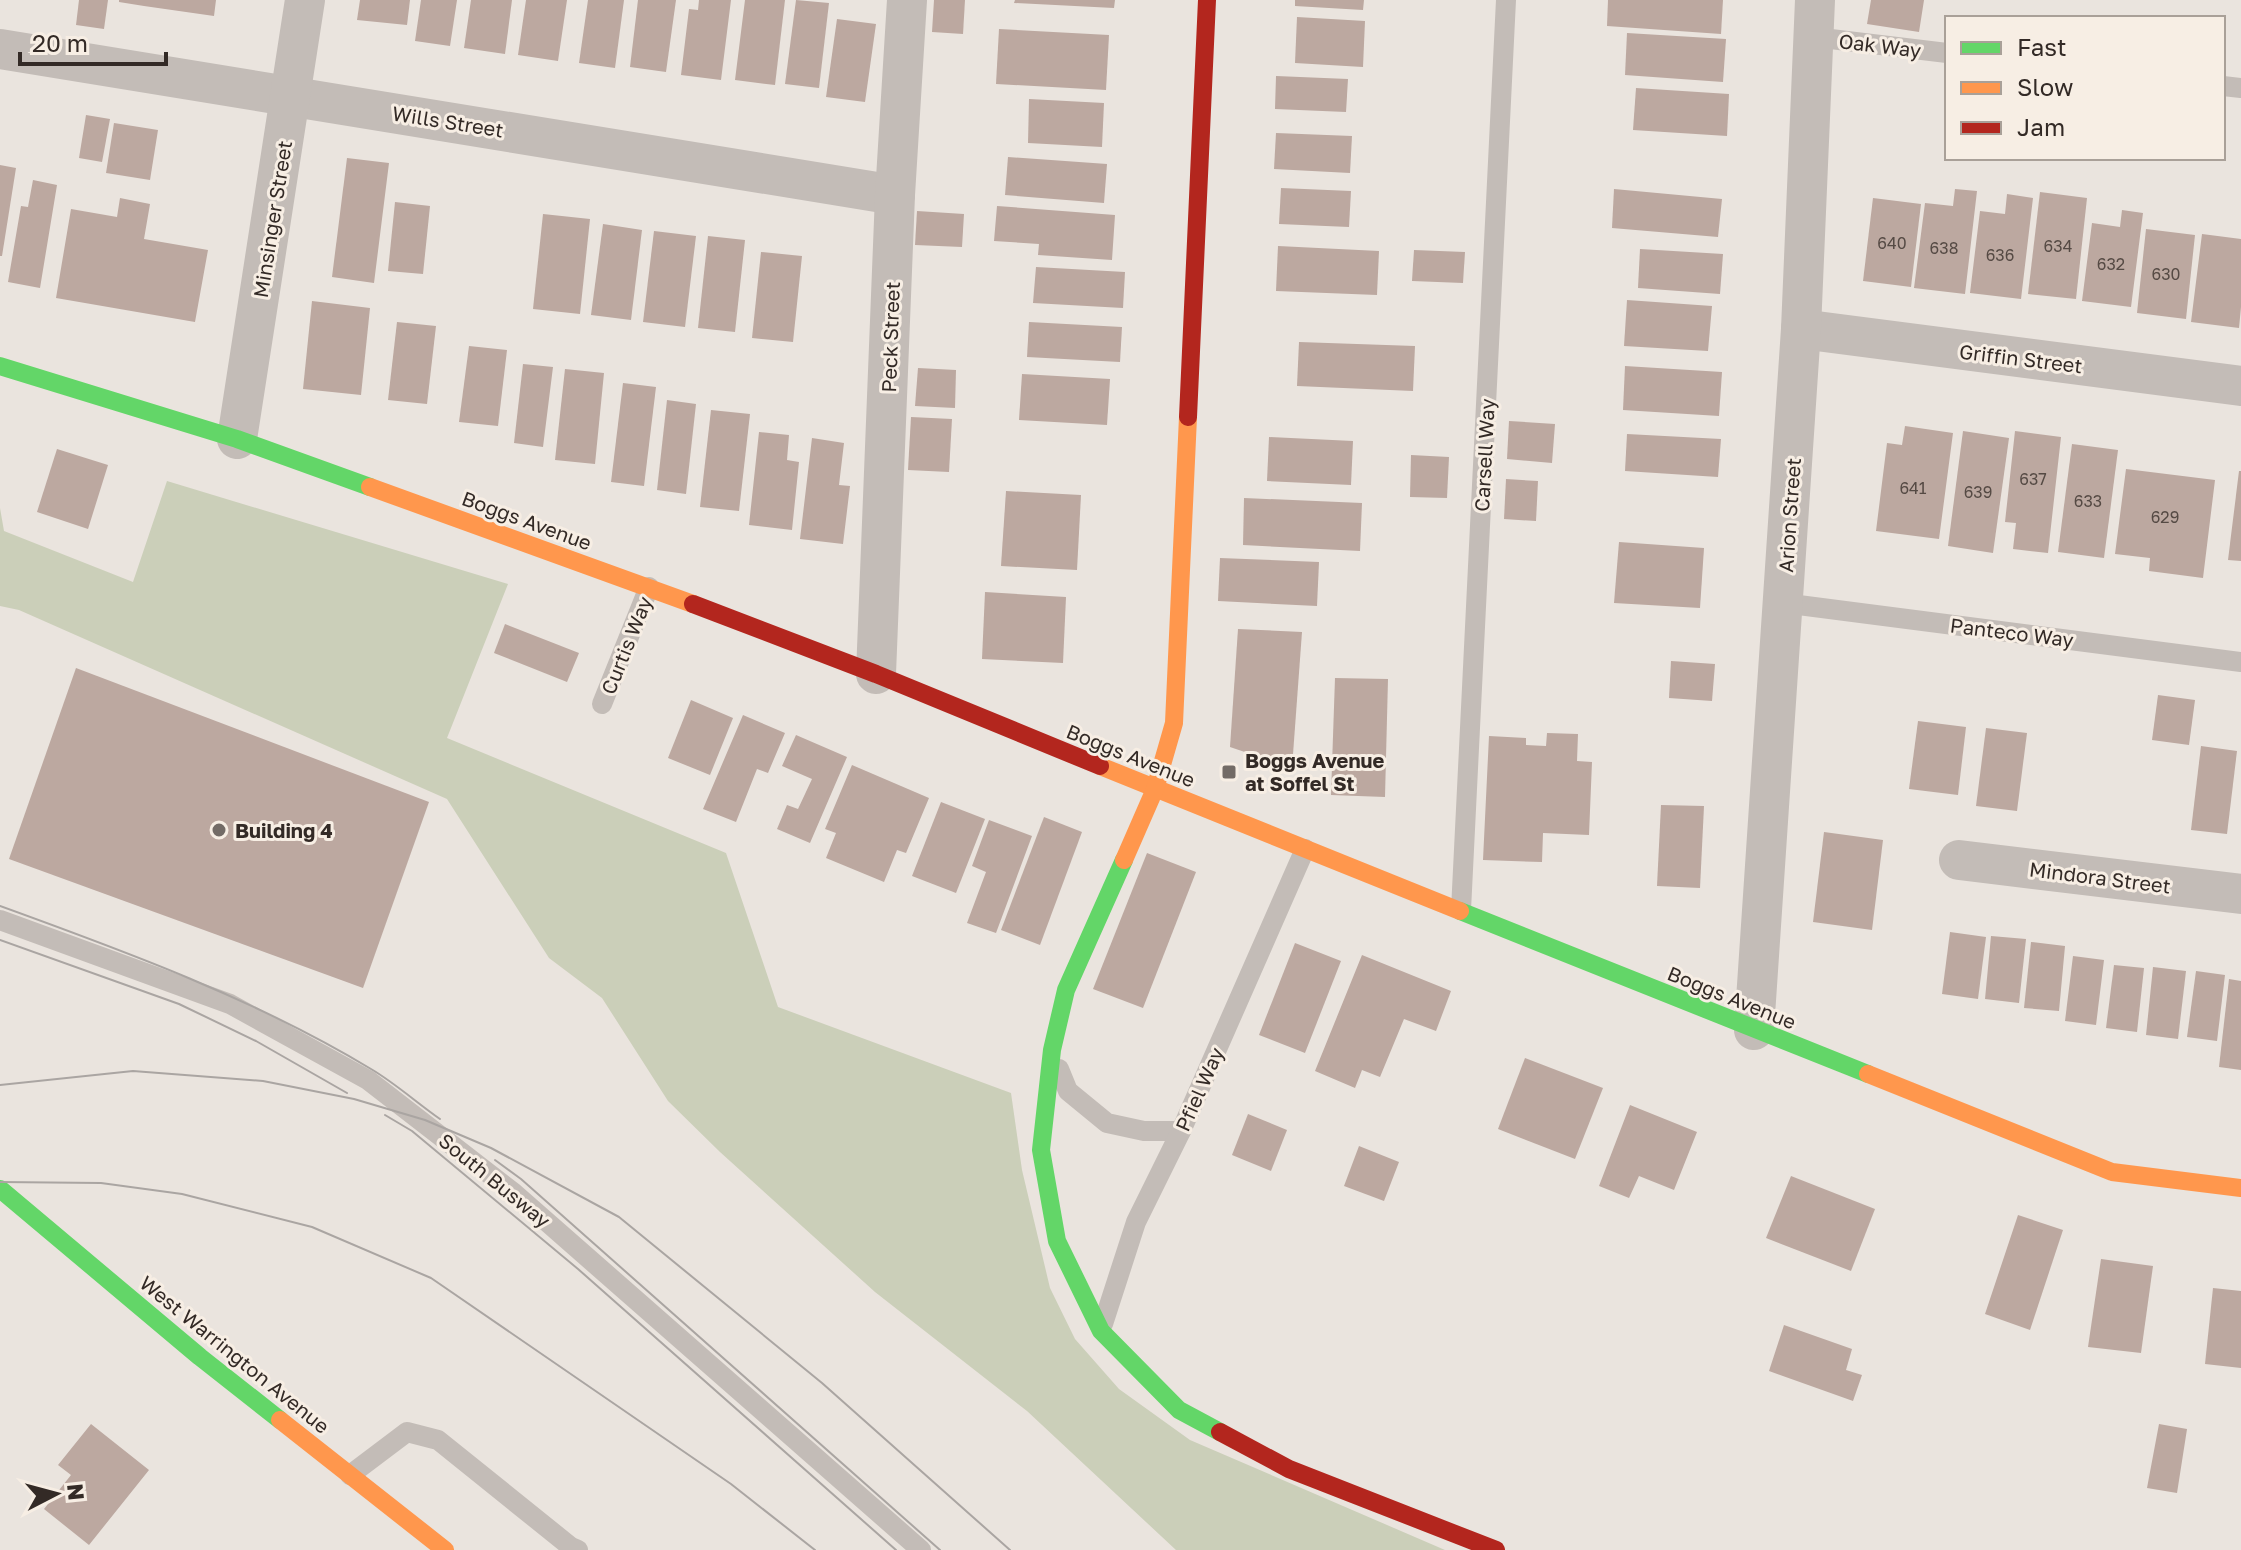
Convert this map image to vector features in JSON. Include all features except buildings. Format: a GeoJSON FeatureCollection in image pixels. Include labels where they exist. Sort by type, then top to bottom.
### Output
{"type":"FeatureCollection","features":[{"type":"Feature","properties":{"kind":"street","name":"Minsinger Street"},"geometry":{"type":"LineString","coordinates":[[237,439],[305,0]]}},
{"type":"Feature","properties":{"kind":"street","name":"Peck Street"},"geometry":{"type":"LineString","coordinates":[[876,674],[895,195],[907,0]]}},
{"type":"Feature","properties":{"kind":"street"},"geometry":{"type":"LineString","coordinates":[[1207,0],[1174,723],[1155,789],[1066,990],[1052,1050],[1041,1150],[1057,1241],[1101,1331],[1179,1410],[1289,1469],[1496,1550]]}},
{"type":"Feature","properties":{"kind":"street","name":"Arion Street"},"geometry":{"type":"LineString","coordinates":[[1754,1030],[1801,329],[1815,18]]}},
{"type":"Feature","properties":{"kind":"street","name":"Wills Street"},"geometry":{"type":"LineString","coordinates":[[0,49],[895,195]]}},
{"type":"Feature","properties":{"kind":"street","name":"Griffin Street"},"geometry":{"type":"LineString","coordinates":[[1801,329],[2241,386]]}},
{"type":"Feature","properties":{"kind":"street","name":"Boggs Avenue"},"geometry":{"type":"LineString","coordinates":[[0,366],[237,439],[649,587],[876,674],[2112,1172],[2241,1188]]}},
{"type":"Feature","properties":{"kind":"street","name":"Mindora Street"},"geometry":{"type":"LineString","coordinates":[[1959,860],[2241,894]]}},
{"type":"Feature","properties":{"kind":"street","name":"West Warrington Avenue"},"geometry":{"type":"LineString","coordinates":[[0,1189],[200,1357],[445,1550]]}},
{"type":"Feature","properties":{"kind":"lane","name":"Carsell Way"},"geometry":{"type":"LineString","coordinates":[[1461,910],[1506,0]]}},
{"type":"Feature","properties":{"kind":"lane","name":"Oak Way"},"geometry":{"type":"LineString","coordinates":[[1815,18],[1945,52]]}},
{"type":"Feature","properties":{"kind":"lane","name":"Curtis Way"},"geometry":{"type":"LineString","coordinates":[[602,704],[649,587]]}},
{"type":"Feature","properties":{"kind":"lane","name":"Panteco Way"},"geometry":{"type":"LineString","coordinates":[[1783,603],[2241,662]]}},
{"type":"Feature","properties":{"kind":"lane","name":"Pfiel Way"},"geometry":{"type":"LineString","coordinates":[[1101,1331],[1136,1222],[1181,1131],[1305,849]]}},
{"type":"Feature","properties":{"kind":"lane","name":"South Busway"},"geometry":{"type":"LineString","coordinates":[[0,920],[230,1004],[368,1080],[514,1193],[921,1550]]}},
{"type":"Feature","properties":{"kind":"lane"},"geometry":{"type":"LineString","coordinates":[[1052,1050],[1068,1091],[1107,1123],[1144,1131],[1181,1131]]}},
{"type":"Feature","properties":{"kind":"lane"},"geometry":{"type":"LineString","coordinates":[[350,1475],[407,1432],[438,1440],[578,1550]]}},
{"type":"Feature","properties":{"kind":"green space"},"geometry":{"type":"Polygon","coordinates":[[[167,481],[508,584],[447,738],[726,853],[778,1007],[1011,1093],[1022,1170],[1050,1288],[1075,1339],[1119,1389],[1190,1440],[1445,1550],[1176,1550],[1027,1411],[875,1292],[668,1101],[602,998],[549,958],[447,799],[19,610],[0,606],[0,508],[4,531],[133,582],[167,481]]]}},
{"type":"Feature","properties":{"kind":"tram line"},"geometry":{"type":"LineString","coordinates":[[0,906],[143,959],[282,1020],[380,1075],[440,1119]]}},
{"type":"Feature","properties":{"kind":"tram line"},"geometry":{"type":"LineString","coordinates":[[0,940],[179,1004],[256,1041],[347,1093]]}},
{"type":"Feature","properties":{"kind":"tram line"},"geometry":{"type":"LineString","coordinates":[[0,1085],[133,1071],[263,1081],[354,1099],[425,1120],[491,1148],[619,1217],[822,1383],[1010,1550]]}},
{"type":"Feature","properties":{"kind":"tram line"},"geometry":{"type":"LineString","coordinates":[[385,1115],[412,1131],[578,1269],[896,1550]]}},
{"type":"Feature","properties":{"kind":"tram line"},"geometry":{"type":"LineString","coordinates":[[495,1160],[521,1179],[940,1550]]}},
{"type":"Feature","properties":{"kind":"tram line"},"geometry":{"type":"LineString","coordinates":[[0,1182],[101,1183],[182,1194],[312,1227],[431,1278],[731,1484],[815,1550]]}},
{"type":"Feature","properties":{"kind":"traffic: fast"},"geometry":{"type":"LineString","coordinates":[[0,366],[237,439],[370,487]]}},
{"type":"Feature","properties":{"kind":"traffic: fast"},"geometry":{"type":"LineString","coordinates":[[1124,860],[1066,990],[1052,1050],[1041,1150],[1057,1241],[1101,1331],[1179,1410],[1220,1432]]}},
{"type":"Feature","properties":{"kind":"traffic: fast"},"geometry":{"type":"LineString","coordinates":[[1460,911],[1868,1074]]}},
{"type":"Feature","properties":{"kind":"traffic: fast"},"geometry":{"type":"LineString","coordinates":[[0,1189],[280,1420]]}},
{"type":"Feature","properties":{"kind":"traffic: slow"},"geometry":{"type":"LineString","coordinates":[[1124,860],[1155,789],[1174,723],[1188,417]]}},
{"type":"Feature","properties":{"kind":"traffic: slow"},"geometry":{"type":"LineString","coordinates":[[370,487],[693,604]]}},
{"type":"Feature","properties":{"kind":"traffic: slow"},"geometry":{"type":"LineString","coordinates":[[1100,766],[1460,911]]}},
{"type":"Feature","properties":{"kind":"traffic: slow"},"geometry":{"type":"LineString","coordinates":[[1868,1074],[2112,1172],[2241,1188]]}},
{"type":"Feature","properties":{"kind":"traffic: slow"},"geometry":{"type":"LineString","coordinates":[[280,1420],[445,1550]]}},
{"type":"Feature","properties":{"kind":"traffic: jam"},"geometry":{"type":"LineString","coordinates":[[1188,417],[1207,0]]}},
{"type":"Feature","properties":{"kind":"traffic: jam"},"geometry":{"type":"LineString","coordinates":[[693,604],[876,674],[1100,766]]}},
{"type":"Feature","properties":{"kind":"traffic: jam"},"geometry":{"type":"LineString","coordinates":[[1220,1432],[1289,1469],[1496,1550]]}},
{"type":"Feature","properties":{"kind":"place","name":"Boggs Avenue at Soffel St"},"geometry":{"type":"Point","coordinates":[1229,772]}},
{"type":"Feature","properties":{"kind":"place","name":"Building 4"},"geometry":{"type":"Point","coordinates":[219,830]}}]}
